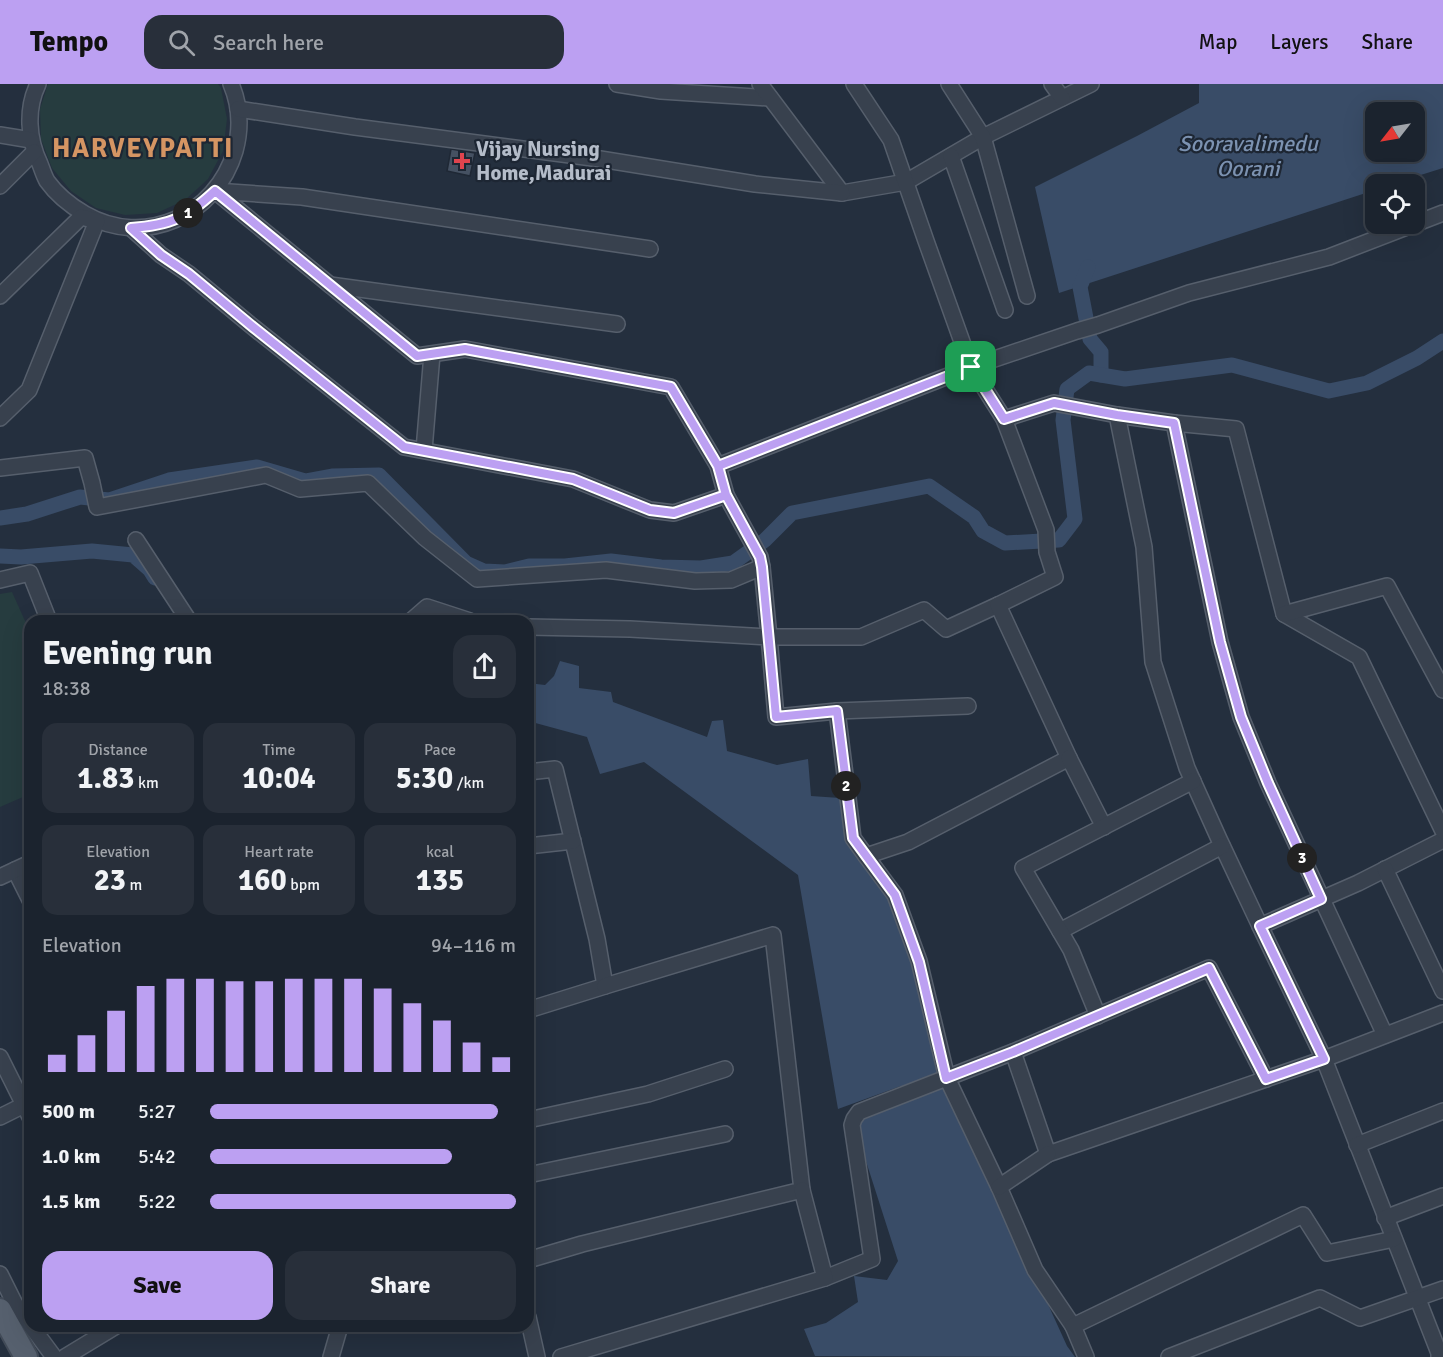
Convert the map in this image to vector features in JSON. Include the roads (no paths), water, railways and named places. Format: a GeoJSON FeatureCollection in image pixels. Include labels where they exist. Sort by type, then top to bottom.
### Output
{"type":"FeatureCollection","features":[{"type":"Feature","properties":{"kind":"main road"},"geometry":{"type":"LineString","coordinates":[[0,1310],[26,1357]]}},
{"type":"Feature","properties":{"kind":"main road"},"geometry":{"type":"LineString","coordinates":[[0,1339],[10,1357]]}},
{"type":"Feature","properties":{"kind":"street"},"geometry":{"type":"LineString","coordinates":[[38,84],[30,116],[33,146],[47,181],[69,205],[97,221]]}},
{"type":"Feature","properties":{"kind":"street"},"geometry":{"type":"LineString","coordinates":[[617,84],[661,91],[770,98]]}},
{"type":"Feature","properties":{"kind":"street"},"geometry":{"type":"LineString","coordinates":[[760,84],[842,193]]}},
{"type":"Feature","properties":{"kind":"street"},"geometry":{"type":"LineString","coordinates":[[534,627],[630,629],[769,638],[861,637],[924,610],[946,629],[1055,577],[1047,552],[1046,530],[1004,419],[971,367],[891,140],[854,84]]}},
{"type":"Feature","properties":{"kind":"street"},"geometry":{"type":"LineString","coordinates":[[949,84],[982,137],[1027,296]]}},
{"type":"Feature","properties":{"kind":"street"},"geometry":{"type":"LineString","coordinates":[[1052,84],[1062,98]]}},
{"type":"Feature","properties":{"kind":"street"},"geometry":{"type":"LineString","coordinates":[[0,296],[81,218],[131,228],[155,226],[177,219],[198,207],[215,191],[230,167],[238,138],[238,93],[355,127],[600,159],[755,184],[842,193],[906,182],[982,137],[1091,84]]}},
{"type":"Feature","properties":{"kind":"street"},"geometry":{"type":"LineString","coordinates":[[0,135],[33,146]]}},
{"type":"Feature","properties":{"kind":"street"},"geometry":{"type":"LineString","coordinates":[[0,169],[33,146]]}},
{"type":"Feature","properties":{"kind":"street"},"geometry":{"type":"LineString","coordinates":[[0,186],[33,146]]}},
{"type":"Feature","properties":{"kind":"street"},"geometry":{"type":"LineString","coordinates":[[951,156],[1005,310]]}},
{"type":"Feature","properties":{"kind":"street"},"geometry":{"type":"LineString","coordinates":[[215,191],[302,197],[650,249]]}},
{"type":"Feature","properties":{"kind":"street"},"geometry":{"type":"LineString","coordinates":[[215,191],[417,356],[465,349],[671,387],[718,466],[726,495],[758,556],[769,638],[776,717],[837,711],[968,706]]}},
{"type":"Feature","properties":{"kind":"street"},"geometry":{"type":"LineString","coordinates":[[718,466],[971,367],[1189,292],[1329,256],[1443,213]]}},
{"type":"Feature","properties":{"kind":"street"},"geometry":{"type":"LineString","coordinates":[[0,418],[29,390],[97,221]]}},
{"type":"Feature","properties":{"kind":"street"},"geometry":{"type":"LineString","coordinates":[[131,228],[161,255],[189,274],[404,447],[573,479],[650,510],[674,513],[726,495]]}},
{"type":"Feature","properties":{"kind":"street"},"geometry":{"type":"LineString","coordinates":[[330,285],[617,324]]}},
{"type":"Feature","properties":{"kind":"street"},"geometry":{"type":"LineString","coordinates":[[424,450],[432,354]]}},
{"type":"Feature","properties":{"kind":"street"},"geometry":{"type":"LineString","coordinates":[[1004,419],[1054,403],[1117,415],[1236,429],[1284,614],[1359,657],[1443,831]]}},
{"type":"Feature","properties":{"kind":"street"},"geometry":{"type":"LineString","coordinates":[[1117,415],[1144,547],[1152,662],[1187,768],[1324,1059],[1439,1357]]}},
{"type":"Feature","properties":{"kind":"street"},"geometry":{"type":"LineString","coordinates":[[1174,423],[1220,642],[1241,717],[1268,783],[1385,1035]]}},
{"type":"Feature","properties":{"kind":"street"},"geometry":{"type":"LineString","coordinates":[[0,468],[85,458],[97,507],[266,475],[300,489],[368,483],[425,538],[477,579],[606,570],[694,581],[731,580],[758,556]]}},
{"type":"Feature","properties":{"kind":"street"},"geometry":{"type":"LineString","coordinates":[[136,540],[185,615]]}},
{"type":"Feature","properties":{"kind":"street"},"geometry":{"type":"LineString","coordinates":[[0,580],[30,573],[47,615]]}},
{"type":"Feature","properties":{"kind":"street"},"geometry":{"type":"LineString","coordinates":[[1284,614],[1387,586],[1443,690]]}},
{"type":"Feature","properties":{"kind":"street"},"geometry":{"type":"LineString","coordinates":[[998,605],[1069,758],[1104,827]]}},
{"type":"Feature","properties":{"kind":"street"},"geometry":{"type":"LineString","coordinates":[[418,615],[427,607],[452,615]]}},
{"type":"Feature","properties":{"kind":"street"},"geometry":{"type":"LineString","coordinates":[[837,711],[853,838],[895,895],[919,962],[944,1079],[999,1187],[1035,1270],[1073,1326],[1086,1357]]}},
{"type":"Feature","properties":{"kind":"street"},"geometry":{"type":"LineString","coordinates":[[866,856],[908,842],[1069,758]]}},
{"type":"Feature","properties":{"kind":"street"},"geometry":{"type":"LineString","coordinates":[[534,771],[555,769],[597,939],[605,986]]}},
{"type":"Feature","properties":{"kind":"street"},"geometry":{"type":"LineString","coordinates":[[1098,1016],[1071,950],[1023,868],[1193,781]]}},
{"type":"Feature","properties":{"kind":"street"},"geometry":{"type":"LineString","coordinates":[[1260,926],[1443,840]]}},
{"type":"Feature","properties":{"kind":"street"},"geometry":{"type":"LineString","coordinates":[[534,845],[573,841]]}},
{"type":"Feature","properties":{"kind":"street"},"geometry":{"type":"LineString","coordinates":[[1060,931],[1222,846]]}},
{"type":"Feature","properties":{"kind":"street"},"geometry":{"type":"LineString","coordinates":[[0,877],[24,866]]}},
{"type":"Feature","properties":{"kind":"street"},"geometry":{"type":"LineString","coordinates":[[1385,869],[1443,991]]}},
{"type":"Feature","properties":{"kind":"street"},"geometry":{"type":"LineString","coordinates":[[15,870],[24,888]]}},
{"type":"Feature","properties":{"kind":"street"},"geometry":{"type":"LineString","coordinates":[[534,1008],[773,935],[802,1190],[825,1278]]}},
{"type":"Feature","properties":{"kind":"street"},"geometry":{"type":"LineString","coordinates":[[561,1357],[825,1278],[872,1259],[852,1125],[859,1112],[1013,1052],[1209,968],[1266,1079]]}},
{"type":"Feature","properties":{"kind":"street"},"geometry":{"type":"LineString","coordinates":[[999,1187],[1048,1154],[1324,1059],[1443,1013]]}},
{"type":"Feature","properties":{"kind":"street"},"geometry":{"type":"LineString","coordinates":[[1013,1052],[1048,1154]]}},
{"type":"Feature","properties":{"kind":"street"},"geometry":{"type":"LineString","coordinates":[[0,1057],[24,1105]]}},
{"type":"Feature","properties":{"kind":"street"},"geometry":{"type":"LineString","coordinates":[[534,1119],[648,1094],[725,1069]]}},
{"type":"Feature","properties":{"kind":"street"},"geometry":{"type":"LineString","coordinates":[[1357,1144],[1443,1111]]}},
{"type":"Feature","properties":{"kind":"street"},"geometry":{"type":"LineString","coordinates":[[0,1117],[24,1112]]}},
{"type":"Feature","properties":{"kind":"street"},"geometry":{"type":"LineString","coordinates":[[534,1174],[725,1134]]}},
{"type":"Feature","properties":{"kind":"street"},"geometry":{"type":"LineString","coordinates":[[534,1258],[582,1244],[802,1190]]}},
{"type":"Feature","properties":{"kind":"street"},"geometry":{"type":"LineString","coordinates":[[1385,1218],[1443,1196]]}},
{"type":"Feature","properties":{"kind":"street"},"geometry":{"type":"LineString","coordinates":[[1073,1326],[1303,1215],[1327,1253],[1394,1239]]}},
{"type":"Feature","properties":{"kind":"street"},"geometry":{"type":"LineString","coordinates":[[0,1274],[15,1304],[24,1316]]}},
{"type":"Feature","properties":{"kind":"street"},"geometry":{"type":"LineString","coordinates":[[1169,1357],[1320,1298],[1360,1318],[1443,1289]]}},
{"type":"Feature","properties":{"kind":"street"},"geometry":{"type":"LineString","coordinates":[[36,1332],[54,1357]]}},
{"type":"Feature","properties":{"kind":"street"},"geometry":{"type":"LineString","coordinates":[[65,1357],[106,1332]]}},
{"type":"Feature","properties":{"kind":"street"},"geometry":{"type":"LineString","coordinates":[[331,1357],[338,1332]]}},
{"type":"Feature","properties":{"kind":"street"},"geometry":{"type":"LineString","coordinates":[[531,1332],[537,1357]]}},
{"type":"Feature","properties":{"kind":"water","name":"Sooravalimedu Oorani"},"geometry":{"type":"Polygon","coordinates":[[[1199,84],[1443,84],[1443,168],[1424,174],[1365,174],[1365,193],[1059,293],[1035,187],[1199,103],[1199,84]]]}},
{"type":"Feature","properties":{"kind":"water"},"geometry":{"type":"Polygon","coordinates":[[[560,661],[579,666],[579,688],[611,692],[613,702],[707,737],[712,721],[723,720],[727,751],[777,765],[808,759],[811,796],[840,798],[847,841],[893,895],[917,968],[940,1072],[915,1083],[950,1089],[1067,1346],[1075,1357],[815,1356],[804,1329],[826,1323],[858,1302],[854,1276],[887,1280],[898,1261],[864,1155],[858,1122],[870,1112],[905,1097],[901,1086],[838,1109],[798,875],[644,762],[600,774],[587,737],[534,723],[534,684],[545,685],[554,676],[560,661]]]}},
{"type":"Feature","properties":{"kind":"waterway"},"geometry":{"type":"LineString","coordinates":[[1088,267],[1080,287],[1090,339],[1101,352],[1101,375]]}},
{"type":"Feature","properties":{"kind":"waterway"},"geometry":{"type":"LineString","coordinates":[[0,518],[27,514],[80,497],[109,500],[169,480],[257,467],[305,481],[332,476],[379,475],[466,563],[484,571],[505,572],[529,566],[565,566],[611,561],[661,567],[701,568],[733,563],[765,540],[792,513],[929,486],[974,517],[983,531],[1005,543],[1059,540],[1075,519],[1063,420],[1067,389],[1089,373],[1125,379],[1232,365],[1329,391],[1367,383],[1417,358],[1443,341]]}},
{"type":"Feature","properties":{"kind":"waterway"},"geometry":{"type":"LineString","coordinates":[[0,556],[21,557],[92,551],[133,555],[150,570],[155,578]]}},
{"type":"Feature","properties":{"kind":"place","name":"Vijay Nursing Home,Madurai"},"geometry":{"type":"Point","coordinates":[462,161]}},
{"type":"Feature","properties":{"kind":"district","name":"HARVEYPATTI"},"geometry":{"type":"Point","coordinates":[143,148]}}]}
